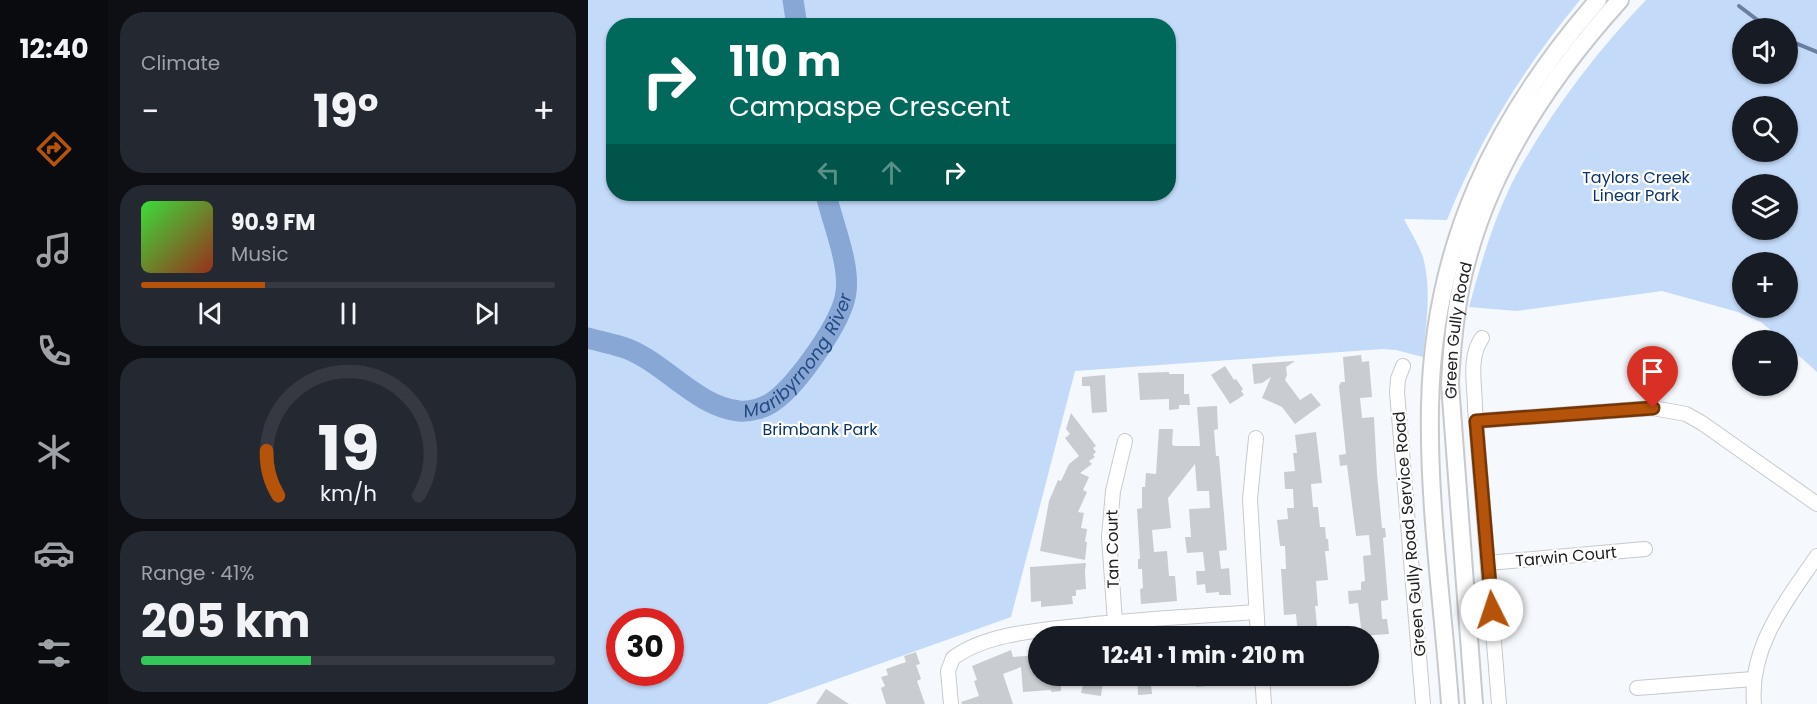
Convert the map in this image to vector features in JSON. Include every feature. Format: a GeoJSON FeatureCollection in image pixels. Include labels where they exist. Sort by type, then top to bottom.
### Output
{"type":"FeatureCollection","features":[{"type":"Feature","properties":{"kind":"main road","name":"Green Gully Road"},"geometry":{"type":"LineString","coordinates":[[1450,704],[1430,445],[1430,405],[1434,358],[1443,293],[1455,240],[1490,156],[1511,118],[1558,48],[1598,0]]}},
{"type":"Feature","properties":{"kind":"main road","name":"Green Gully Road"},"geometry":{"type":"LineString","coordinates":[[1474,704],[1450,393],[1451,354],[1467,257],[1480,220],[1514,146],[1564,68],[1620,0]]}},
{"type":"Feature","properties":{"kind":"street"},"geometry":{"type":"LineString","coordinates":[[1482,338],[1475,350],[1474,359],[1476,421],[1499,704]]}},
{"type":"Feature","properties":{"kind":"street","name":"Green Gully Road Service Road"},"geometry":{"type":"LineString","coordinates":[[1403,366],[1398,379],[1397,392],[1423,704]]}},
{"type":"Feature","properties":{"kind":"street"},"geometry":{"type":"LineString","coordinates":[[1476,421],[1653,408],[1686,414],[1817,504]]}},
{"type":"Feature","properties":{"kind":"street"},"geometry":{"type":"LineString","coordinates":[[1256,438],[1250,500],[1257,626]]}},
{"type":"Feature","properties":{"kind":"street","name":"Tan Court"},"geometry":{"type":"LineString","coordinates":[[1115,622],[1109,537],[1113,491],[1125,441]]}},
{"type":"Feature","properties":{"kind":"street","name":"Tarwin Court"},"geometry":{"type":"LineString","coordinates":[[1488,563],[1645,549]]}},
{"type":"Feature","properties":{"kind":"street"},"geometry":{"type":"LineString","coordinates":[[1754,704],[1753,679],[1757,659],[1769,630],[1817,556]]}},
{"type":"Feature","properties":{"kind":"street"},"geometry":{"type":"LineString","coordinates":[[951,704],[948,670],[953,658],[974,647],[1017,633],[1115,622],[1256,612]]}},
{"type":"Feature","properties":{"kind":"street"},"geometry":{"type":"LineString","coordinates":[[1637,688],[1753,679]]}},
{"type":"Feature","properties":{"kind":"street"},"geometry":{"type":"LineString","coordinates":[[1263,686],[1264,704]]}},
{"type":"Feature","properties":{"kind":"green space","name":"Brimbank Park"},"geometry":{"type":"Polygon","coordinates":[[[588,0],[1580,0],[1541,51],[1505,105],[1474,161],[1447,220],[1404,219],[1421,252],[1426,270],[1428,307],[1423,357],[1383,349],[1075,371],[1011,617],[767,704],[588,704],[588,0]]]}},
{"type":"Feature","properties":{"kind":"green space","name":"Taylors Creek Linear Park"},"geometry":{"type":"Polygon","coordinates":[[[1646,0],[1817,0],[1817,372],[1798,355],[1798,330],[1770,330],[1752,318],[1798,318],[1798,252],[1732,252],[1732,310],[1662,291],[1517,311],[1469,307],[1483,257],[1507,193],[1543,130],[1591,62],[1646,0]]]}},
{"type":"Feature","properties":{"kind":"building"},"geometry":{"type":"Polygon","coordinates":[[[1361,355],[1362,362],[1369,361],[1372,397],[1360,398],[1362,418],[1374,417],[1382,528],[1385,528],[1386,537],[1383,538],[1388,600],[1381,601],[1382,619],[1387,619],[1389,634],[1379,635],[1379,626],[1361,626],[1358,603],[1349,604],[1348,591],[1361,590],[1361,582],[1365,581],[1363,556],[1371,555],[1369,535],[1356,536],[1347,465],[1340,466],[1339,455],[1346,454],[1339,386],[1341,382],[1345,382],[1343,357],[1361,355]]]}},
{"type":"Feature","properties":{"kind":"building"},"geometry":{"type":"Polygon","coordinates":[[[1295,361],[1286,367],[1285,380],[1300,400],[1311,393],[1321,405],[1295,424],[1282,407],[1262,398],[1271,377],[1262,383],[1254,384],[1252,364],[1295,361]]]}},
{"type":"Feature","properties":{"kind":"building"},"geometry":{"type":"Polygon","coordinates":[[[1225,366],[1243,389],[1241,391],[1244,395],[1230,404],[1211,375],[1225,366]]]}},
{"type":"Feature","properties":{"kind":"building"},"geometry":{"type":"Polygon","coordinates":[[[1169,372],[1169,374],[1184,374],[1184,394],[1189,394],[1190,405],[1179,405],[1179,409],[1169,410],[1169,399],[1140,400],[1138,373],[1169,372]]]}},
{"type":"Feature","properties":{"kind":"building"},"geometry":{"type":"Polygon","coordinates":[[[1105,375],[1107,412],[1092,413],[1090,386],[1082,386],[1082,377],[1105,375]]]}},
{"type":"Feature","properties":{"kind":"building"},"geometry":{"type":"Polygon","coordinates":[[[1217,406],[1218,429],[1214,430],[1216,456],[1219,456],[1227,550],[1219,551],[1221,569],[1229,568],[1231,595],[1219,595],[1219,592],[1206,593],[1205,584],[1197,585],[1196,571],[1205,571],[1203,552],[1187,553],[1185,537],[1191,537],[1189,509],[1210,508],[1209,491],[1197,491],[1195,464],[1168,498],[1171,528],[1152,530],[1154,552],[1167,551],[1169,576],[1175,576],[1177,601],[1141,604],[1140,589],[1143,588],[1142,569],[1138,569],[1138,559],[1140,559],[1137,509],[1142,508],[1142,487],[1145,487],[1146,473],[1156,474],[1159,429],[1173,429],[1172,444],[1174,446],[1200,446],[1197,407],[1217,406]]]}},
{"type":"Feature","properties":{"kind":"building"},"geometry":{"type":"Polygon","coordinates":[[[1071,413],[1096,446],[1093,448],[1096,452],[1093,455],[1095,457],[1089,461],[1092,464],[1080,473],[1089,477],[1083,490],[1087,492],[1078,512],[1084,513],[1081,528],[1087,529],[1085,560],[1040,551],[1049,501],[1058,480],[1061,481],[1069,464],[1079,456],[1065,438],[1070,434],[1066,429],[1071,413]]]}},
{"type":"Feature","properties":{"kind":"building"},"geometry":{"type":"Polygon","coordinates":[[[1316,432],[1322,483],[1311,484],[1313,507],[1318,507],[1320,527],[1325,527],[1329,551],[1325,551],[1328,580],[1316,581],[1317,626],[1297,626],[1296,614],[1284,615],[1281,569],[1286,569],[1285,546],[1280,546],[1277,520],[1288,519],[1287,508],[1294,508],[1293,489],[1285,489],[1284,472],[1295,471],[1293,453],[1297,453],[1295,435],[1316,432]]]}},
{"type":"Feature","properties":{"kind":"building"},"geometry":{"type":"Polygon","coordinates":[[[1086,563],[1086,589],[1076,590],[1076,596],[1072,596],[1073,604],[1041,607],[1041,601],[1031,602],[1030,567],[1086,563]]]}},
{"type":"Feature","properties":{"kind":"building"},"geometry":{"type":"Polygon","coordinates":[[[1011,650],[1013,657],[1028,656],[1028,686],[1061,686],[1061,691],[1023,692],[1021,667],[1003,674],[1013,704],[962,704],[961,702],[979,696],[972,666],[1011,650]]]}},
{"type":"Feature","properties":{"kind":"building"},"geometry":{"type":"Polygon","coordinates":[[[916,652],[920,664],[916,665],[921,679],[917,681],[925,704],[886,704],[881,688],[885,686],[881,677],[888,675],[886,669],[906,662],[904,656],[916,652]]]}},
{"type":"Feature","properties":{"kind":"building"},"geometry":{"type":"Polygon","coordinates":[[[1083,686],[1102,686],[1101,696],[1081,693],[1083,686]]]}},
{"type":"Feature","properties":{"kind":"building"},"geometry":{"type":"Polygon","coordinates":[[[1138,686],[1151,686],[1152,694],[1138,695],[1138,686]]]}},
{"type":"Feature","properties":{"kind":"building"},"geometry":{"type":"Polygon","coordinates":[[[826,689],[849,704],[816,704],[826,689]]]}},
{"type":"Feature","properties":{"kind":"waterway","name":"Maribyrnong River"},"geometry":{"type":"LineString","coordinates":[[793,0],[796,18]]}},
{"type":"Feature","properties":{"kind":"waterway"},"geometry":{"type":"LineString","coordinates":[[1739,6],[1755,18]]}},
{"type":"Feature","properties":{"kind":"waterway"},"geometry":{"type":"LineString","coordinates":[[1798,44],[1817,52]]}},
{"type":"Feature","properties":{"kind":"waterway","name":"Maribyrnong River"},"geometry":{"type":"LineString","coordinates":[[588,338],[623,347],[642,356],[695,393],[723,408],[739,411],[762,408],[784,393],[806,367],[828,335],[843,304],[847,281],[840,243],[828,201]]}},
{"type":"Feature","properties":{"kind":"route"},"geometry":{"type":"LineString","coordinates":[[1492,610],[1476,421],[1653,408]]}}]}
